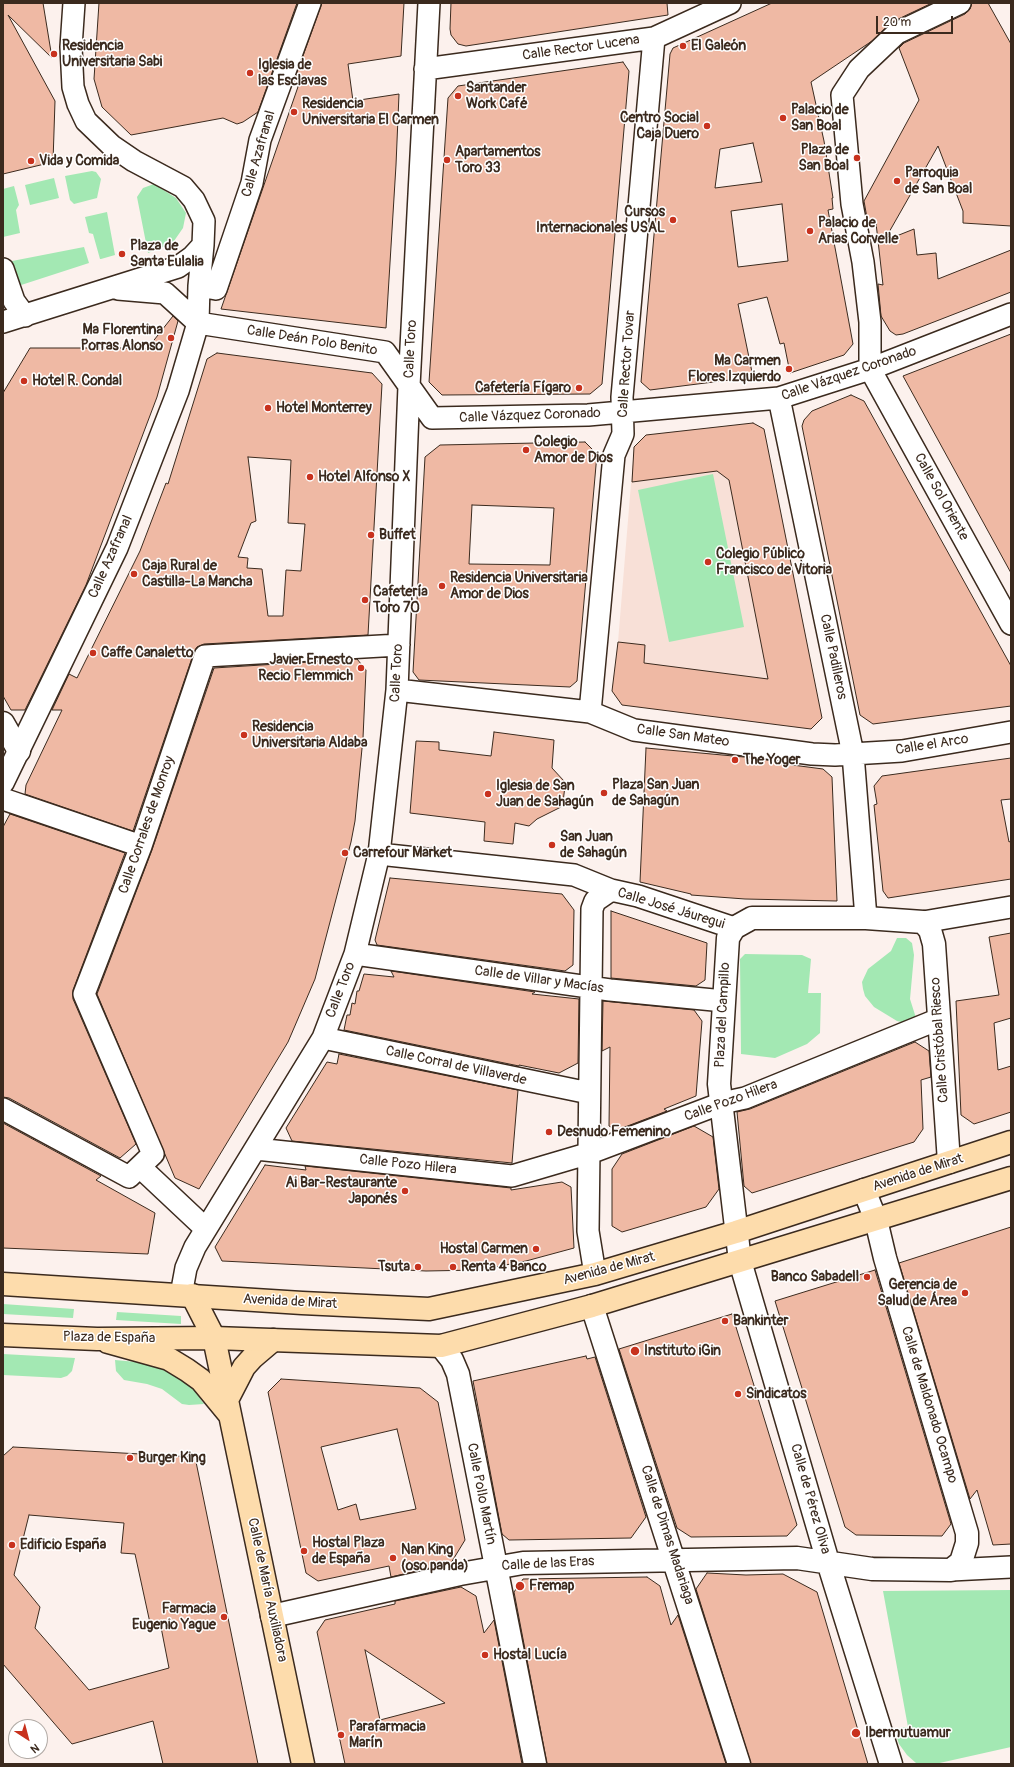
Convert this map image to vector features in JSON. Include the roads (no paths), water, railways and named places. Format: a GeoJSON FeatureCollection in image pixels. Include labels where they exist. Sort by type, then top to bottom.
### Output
{"type":"FeatureCollection","features":[{"type":"Feature","properties":{"kind":"main road","name":"Avenida de Mirat"},"geometry":{"type":"LineString","coordinates":[[187,1295],[429,1309],[595,1274],[736,1232],[1011,1142]]}},
{"type":"Feature","properties":{"kind":"main road","name":"Avenida de Mirat"},"geometry":{"type":"LineString","coordinates":[[214,1338],[440,1346],[592,1306],[1011,1178]]}},
{"type":"Feature","properties":{"kind":"main road"},"geometry":{"type":"LineString","coordinates":[[3,1284],[187,1295]]}},
{"type":"Feature","properties":{"kind":"main road","name":"Calle de María Auxiliadora"},"geometry":{"type":"LineString","coordinates":[[187,1295],[214,1338],[303,1764]]}},
{"type":"Feature","properties":{"kind":"main road","name":"Plaza de España"},"geometry":{"type":"LineString","coordinates":[[3,1336],[97,1339],[214,1338]]}},
{"type":"Feature","properties":{"kind":"main road","name":"Calle de María Auxiliadora"},"geometry":{"type":"LineString","coordinates":[[97,1339],[169,1359],[201,1380],[229,1407]]}},
{"type":"Feature","properties":{"kind":"main road"},"geometry":{"type":"LineString","coordinates":[[229,1407],[244,1367],[252,1357],[274,1340]]}},
{"type":"Feature","properties":{"kind":"street"},"geometry":{"type":"LineString","coordinates":[[74,3],[71,47],[73,87],[78,104],[86,121],[112,146],[134,161],[183,187],[194,200],[204,221],[203,245],[198,286],[198,323]]}},
{"type":"Feature","properties":{"kind":"street","name":"Calle Azafranal"},"geometry":{"type":"LineString","coordinates":[[198,286],[216,289],[252,183],[260,140],[310,3]]}},
{"type":"Feature","properties":{"kind":"street","name":"Calle Toro"},"geometry":{"type":"LineString","coordinates":[[187,1295],[186,1268],[206,1229],[323,1038],[355,954],[379,854],[397,690],[409,386],[429,3]]}},
{"type":"Feature","properties":{"kind":"street","name":"Calle Rector Lucena"},"geometry":{"type":"LineString","coordinates":[[425,69],[654,38],[730,3]]}},
{"type":"Feature","properties":{"kind":"street"},"geometry":{"type":"LineString","coordinates":[[870,369],[870,322],[863,262],[852,204],[842,95],[859,69],[897,33],[960,3]]}},
{"type":"Feature","properties":{"kind":"street","name":"Calle Rector Tovar"},"geometry":{"type":"LineString","coordinates":[[590,712],[614,455],[623,434],[622,412],[654,38]]}},
{"type":"Feature","properties":{"kind":"street"},"geometry":{"type":"LineString","coordinates":[[3,322],[178,267],[192,257],[203,245]]}},
{"type":"Feature","properties":{"kind":"street"},"geometry":{"type":"LineString","coordinates":[[3,269],[14,301],[25,316]]}},
{"type":"Feature","properties":{"kind":"street"},"geometry":{"type":"LineString","coordinates":[[109,288],[165,293],[198,323]]}},
{"type":"Feature","properties":{"kind":"street","name":"Calle Vázquez Coronado"},"geometry":{"type":"LineString","coordinates":[[409,386],[432,418],[588,415],[779,398],[870,369],[1011,314]]}},
{"type":"Feature","properties":{"kind":"street","name":"Calle Azafranal"},"geometry":{"type":"LineString","coordinates":[[3,783],[117,548],[178,391],[198,323]]}},
{"type":"Feature","properties":{"kind":"street","name":"Calle Deán Polo Benito"},"geometry":{"type":"LineString","coordinates":[[198,323],[386,352],[409,386]]}},
{"type":"Feature","properties":{"kind":"street","name":"Calle Sol Oriente"},"geometry":{"type":"LineString","coordinates":[[870,369],[1011,624]]}},
{"type":"Feature","properties":{"kind":"street","name":"Calle Padilleros"},"geometry":{"type":"LineString","coordinates":[[779,398],[853,754],[866,918]]}},
{"type":"Feature","properties":{"kind":"street","name":"Calle Corrales de Monroy"},"geometry":{"type":"LineString","coordinates":[[140,1167],[153,1154],[84,994],[141,846],[206,656],[399,645]]}},
{"type":"Feature","properties":{"kind":"street","name":"Calle San Mateo"},"geometry":{"type":"LineString","coordinates":[[397,690],[590,712],[634,730],[812,754],[853,754]]}},
{"type":"Feature","properties":{"kind":"street"},"geometry":{"type":"LineString","coordinates":[[3,723],[19,751]]}},
{"type":"Feature","properties":{"kind":"street","name":"Calle el Arco"},"geometry":{"type":"LineString","coordinates":[[853,754],[902,751],[1011,732]]}},
{"type":"Feature","properties":{"kind":"street"},"geometry":{"type":"LineString","coordinates":[[3,799],[141,846]]}},
{"type":"Feature","properties":{"kind":"street","name":"Calle José Jáuregui"},"geometry":{"type":"LineString","coordinates":[[379,854],[574,875],[611,890],[638,896],[734,928],[752,918],[866,918],[923,922],[1011,906]]}},
{"type":"Feature","properties":{"kind":"street"},"geometry":{"type":"LineString","coordinates":[[595,1274],[588,1231],[592,909],[595,901],[611,890]]}},
{"type":"Feature","properties":{"kind":"street","name":"Calle Cristóbal Riesco"},"geometry":{"type":"LineString","coordinates":[[923,922],[930,930],[934,944],[949,1162]]}},
{"type":"Feature","properties":{"kind":"street","name":"Plaza del Campillo"},"geometry":{"type":"LineString","coordinates":[[734,928],[728,938],[719,1084],[736,1232]]}},
{"type":"Feature","properties":{"kind":"street","name":"Calle de Villar y Macías"},"geometry":{"type":"LineString","coordinates":[[355,954],[590,987],[724,1001]]}},
{"type":"Feature","properties":{"kind":"street","name":"Calle Pozo Hilera"},"geometry":{"type":"LineString","coordinates":[[256,1149],[512,1176],[590,1153],[722,1103],[745,1098],[939,1018]]}},
{"type":"Feature","properties":{"kind":"street","name":"Calle Corral de Villaverde"},"geometry":{"type":"LineString","coordinates":[[323,1038],[590,1093]]}},
{"type":"Feature","properties":{"kind":"street"},"geometry":{"type":"LineString","coordinates":[[3,1109],[129,1177],[140,1167],[206,1229]]}},
{"type":"Feature","properties":{"kind":"street","name":"Calle de Maldonado Ocampo"},"geometry":{"type":"LineString","coordinates":[[864,1190],[876,1220],[885,1258],[968,1533],[967,1543],[961,1562],[951,1570]]}},
{"type":"Feature","properties":{"kind":"street","name":"Calle de Pérez Oliva"},"geometry":{"type":"LineString","coordinates":[[736,1232],[740,1261],[828,1562],[891,1764]]}},
{"type":"Feature","properties":{"kind":"street","name":"Calle de Dimas Madariaga"},"geometry":{"type":"LineString","coordinates":[[592,1306],[675,1560],[739,1764]]}},
{"type":"Feature","properties":{"kind":"street","name":"Calle Pollo Martín"},"geometry":{"type":"LineString","coordinates":[[440,1346],[452,1360],[458,1374],[535,1764]]}},
{"type":"Feature","properties":{"kind":"street","name":"Calle de las Eras"},"geometry":{"type":"LineString","coordinates":[[272,1616],[495,1567],[523,1563],[796,1558],[872,1569],[951,1570]]}},
{"type":"Feature","properties":{"kind":"street"},"geometry":{"type":"LineString","coordinates":[[951,1570],[1011,1567]]}},
{"type":"Feature","properties":{"kind":"place","name":"El Galeón"},"geometry":{"type":"Point","coordinates":[683,46]}},
{"type":"Feature","properties":{"kind":"place","name":"Residencia Universitaria Sabi"},"geometry":{"type":"Point","coordinates":[54,54]}},
{"type":"Feature","properties":{"kind":"place","name":"Iglesia de las Esclavas"},"geometry":{"type":"Point","coordinates":[250,73]}},
{"type":"Feature","properties":{"kind":"place","name":"Santander Work Café"},"geometry":{"type":"Point","coordinates":[458,96]}},
{"type":"Feature","properties":{"kind":"place","name":"Residencia Universitaria El Carmen"},"geometry":{"type":"Point","coordinates":[294,112]}},
{"type":"Feature","properties":{"kind":"place","name":"Palacio de San Boal"},"geometry":{"type":"Point","coordinates":[783,118]}},
{"type":"Feature","properties":{"kind":"place","name":"Centro Social Caja Duero"},"geometry":{"type":"Point","coordinates":[707,126]}},
{"type":"Feature","properties":{"kind":"place","name":"Plaza de San Boal"},"geometry":{"type":"Point","coordinates":[857,158]}},
{"type":"Feature","properties":{"kind":"place","name":"Apartamentos Toro 33"},"geometry":{"type":"Point","coordinates":[447,160]}},
{"type":"Feature","properties":{"kind":"place","name":"Vida y Comida"},"geometry":{"type":"Point","coordinates":[31,161]}},
{"type":"Feature","properties":{"kind":"place","name":"Parroquia de San Boal"},"geometry":{"type":"Point","coordinates":[897,181]}},
{"type":"Feature","properties":{"kind":"place","name":"Cursos Internacionales USAL"},"geometry":{"type":"Point","coordinates":[673,220]}},
{"type":"Feature","properties":{"kind":"place","name":"Palacio de Arias Corvelle"},"geometry":{"type":"Point","coordinates":[810,231]}},
{"type":"Feature","properties":{"kind":"place","name":"Plaza de Santa Eulalia"},"geometry":{"type":"Point","coordinates":[122,254]}},
{"type":"Feature","properties":{"kind":"place","name":"Mª Florentina Porras Alonso"},"geometry":{"type":"Point","coordinates":[171,338]}},
{"type":"Feature","properties":{"kind":"place","name":"Mª Carmen Flores Izquierdo"},"geometry":{"type":"Point","coordinates":[789,369]}},
{"type":"Feature","properties":{"kind":"place","name":"Hotel R. Condal"},"geometry":{"type":"Point","coordinates":[24,381]}},
{"type":"Feature","properties":{"kind":"place","name":"Cafetería Fígaro"},"geometry":{"type":"Point","coordinates":[579,388]}},
{"type":"Feature","properties":{"kind":"place","name":"Hotel Monterrey"},"geometry":{"type":"Point","coordinates":[268,408]}},
{"type":"Feature","properties":{"kind":"place","name":"Colegio Amor de Dios"},"geometry":{"type":"Point","coordinates":[526,450]}},
{"type":"Feature","properties":{"kind":"place","name":"Hotel Alfonso X"},"geometry":{"type":"Point","coordinates":[310,477]}},
{"type":"Feature","properties":{"kind":"place","name":"Buffet"},"geometry":{"type":"Point","coordinates":[371,535]}},
{"type":"Feature","properties":{"kind":"place","name":"Colegio Público Francisco de Vitoria"},"geometry":{"type":"Point","coordinates":[708,562]}},
{"type":"Feature","properties":{"kind":"place","name":"Caja Rural de Castilla-La Mancha"},"geometry":{"type":"Point","coordinates":[134,574]}},
{"type":"Feature","properties":{"kind":"place","name":"Residencia Universitaria Amor de Dios"},"geometry":{"type":"Point","coordinates":[442,586]}},
{"type":"Feature","properties":{"kind":"place","name":"Cafetería Toro 70"},"geometry":{"type":"Point","coordinates":[365,600]}},
{"type":"Feature","properties":{"kind":"place","name":"Caffe Canaletto"},"geometry":{"type":"Point","coordinates":[93,653]}},
{"type":"Feature","properties":{"kind":"place","name":"Javier Ernesto Recio Flemmich"},"geometry":{"type":"Point","coordinates":[361,668]}},
{"type":"Feature","properties":{"kind":"place","name":"Residencia Universitaria Aldaba"},"geometry":{"type":"Point","coordinates":[244,735]}},
{"type":"Feature","properties":{"kind":"place","name":"The Yoger"},"geometry":{"type":"Point","coordinates":[735,760]}},
{"type":"Feature","properties":{"kind":"place","name":"Plaza San Juan de Sahagún"},"geometry":{"type":"Point","coordinates":[604,793]}},
{"type":"Feature","properties":{"kind":"place","name":"Iglesia de San Juan de Sahagún"},"geometry":{"type":"Point","coordinates":[488,794]}},
{"type":"Feature","properties":{"kind":"place","name":"San Juan de Sahagún"},"geometry":{"type":"Point","coordinates":[552,845]}},
{"type":"Feature","properties":{"kind":"place","name":"Carrefour Market"},"geometry":{"type":"Point","coordinates":[345,853]}},
{"type":"Feature","properties":{"kind":"place","name":"Desnudo Femenino"},"geometry":{"type":"Point","coordinates":[549,1132]}},
{"type":"Feature","properties":{"kind":"place","name":"Ai Bar-Restaurante Japonés"},"geometry":{"type":"Point","coordinates":[405,1191]}},
{"type":"Feature","properties":{"kind":"place","name":"Hostal Carmen"},"geometry":{"type":"Point","coordinates":[536,1249]}},
{"type":"Feature","properties":{"kind":"place","name":"Tsuta"},"geometry":{"type":"Point","coordinates":[418,1267]}},
{"type":"Feature","properties":{"kind":"place","name":"Renta 4 Banco"},"geometry":{"type":"Point","coordinates":[453,1267]}},
{"type":"Feature","properties":{"kind":"place","name":"Banco Sabadell"},"geometry":{"type":"Point","coordinates":[867,1277]}},
{"type":"Feature","properties":{"kind":"place","name":"Gerencia de Salud de Área"},"geometry":{"type":"Point","coordinates":[965,1293]}},
{"type":"Feature","properties":{"kind":"place","name":"Bankinter"},"geometry":{"type":"Point","coordinates":[725,1321]}},
{"type":"Feature","properties":{"kind":"place","name":"Instituto iGin"},"geometry":{"type":"Point","coordinates":[635,1351]}},
{"type":"Feature","properties":{"kind":"place","name":"Sindicatos"},"geometry":{"type":"Point","coordinates":[738,1394]}},
{"type":"Feature","properties":{"kind":"place","name":"Burger King"},"geometry":{"type":"Point","coordinates":[130,1458]}},
{"type":"Feature","properties":{"kind":"place","name":"Edificio España"},"geometry":{"type":"Point","coordinates":[12,1545]}},
{"type":"Feature","properties":{"kind":"place","name":"Hostal Plaza de España"},"geometry":{"type":"Point","coordinates":[304,1551]}},
{"type":"Feature","properties":{"kind":"place","name":"Nan King (oso panda)"},"geometry":{"type":"Point","coordinates":[393,1558]}},
{"type":"Feature","properties":{"kind":"place","name":"Fremap"},"geometry":{"type":"Point","coordinates":[520,1586]}},
{"type":"Feature","properties":{"kind":"place","name":"Farmacia Eugenio Yague"},"geometry":{"type":"Point","coordinates":[224,1617]}},
{"type":"Feature","properties":{"kind":"place","name":"Hostal Lucía"},"geometry":{"type":"Point","coordinates":[485,1655]}},
{"type":"Feature","properties":{"kind":"place","name":"Ibermutuamur"},"geometry":{"type":"Point","coordinates":[856,1733]}},
{"type":"Feature","properties":{"kind":"place","name":"Parafarmacia Marín"},"geometry":{"type":"Point","coordinates":[341,1735]}}]}
